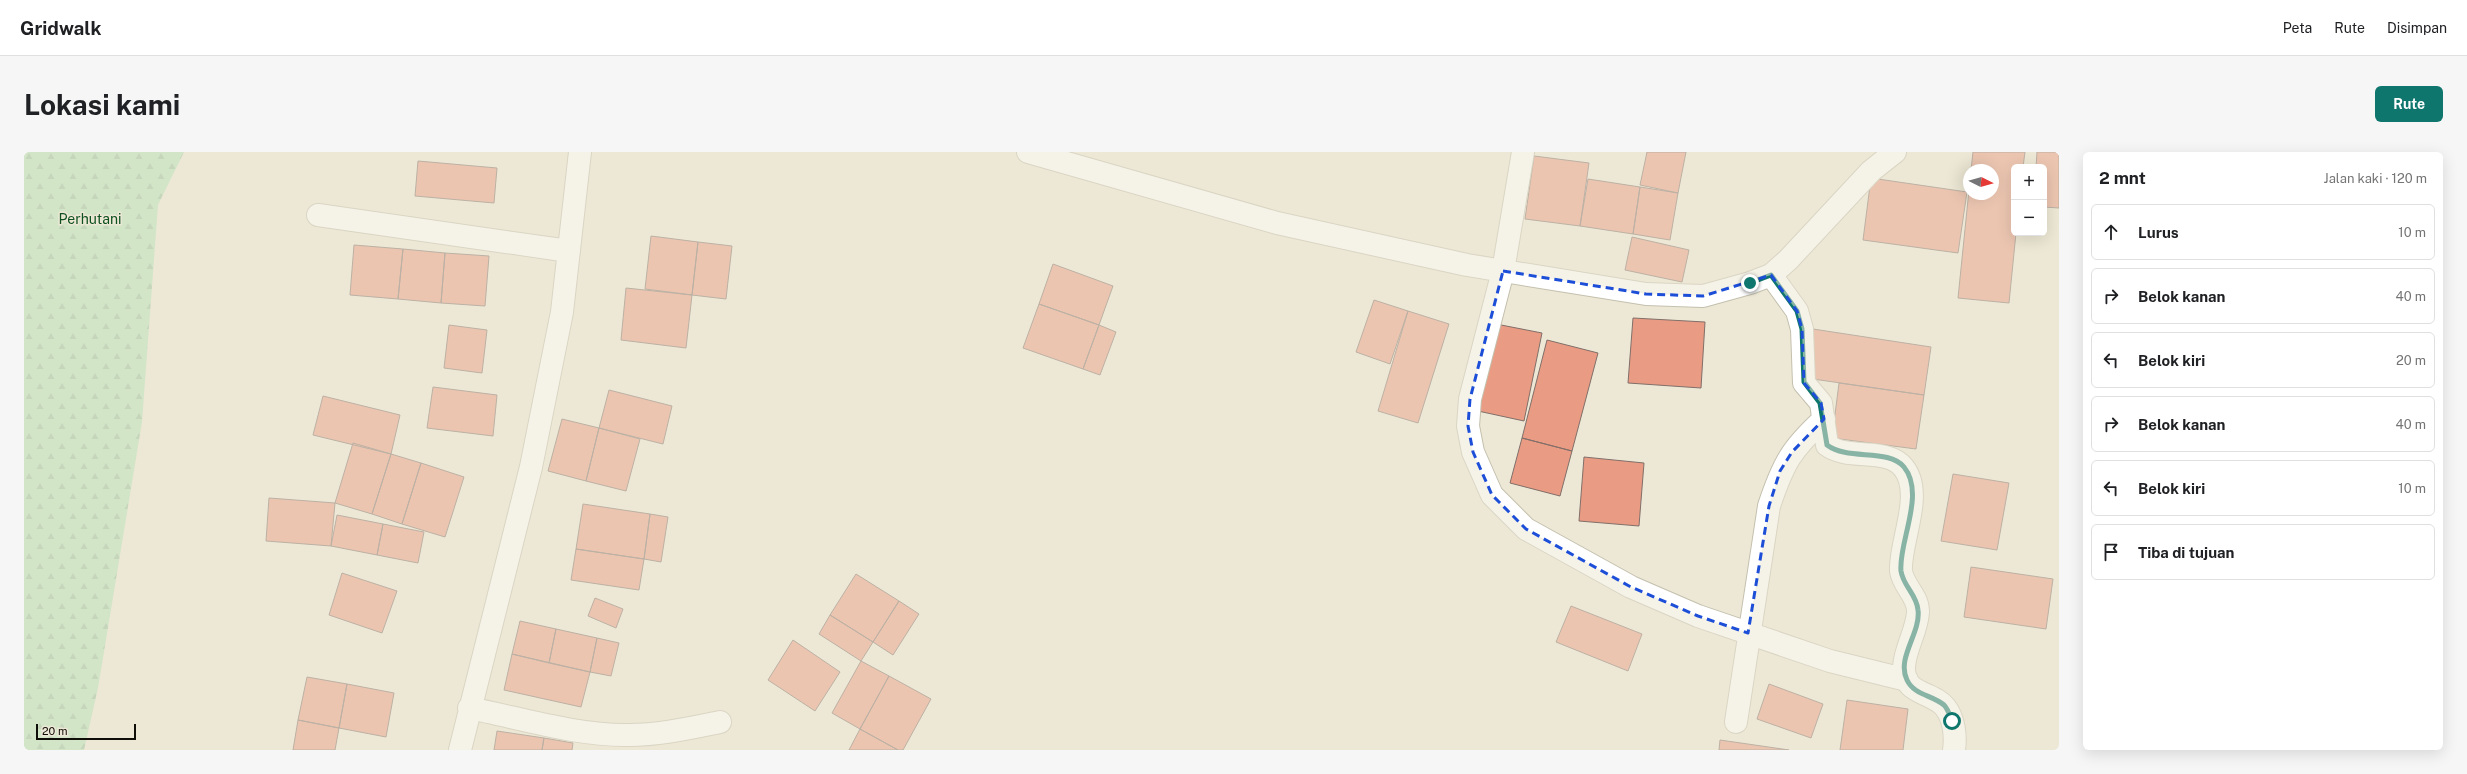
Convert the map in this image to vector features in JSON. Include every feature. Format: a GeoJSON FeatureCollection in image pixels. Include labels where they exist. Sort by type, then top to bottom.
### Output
{"type":"FeatureCollection","features":[{"type":"Feature","properties":{"kind":"street"},"geometry":{"type":"LineString","coordinates":[[460,750],[469,708],[531,468],[562,312],[580,152]]}},
{"type":"Feature","properties":{"kind":"street"},"geometry":{"type":"LineString","coordinates":[[1028,152],[1277,222],[1503,270],[1646,294],[1703,296],[1750,283],[1771,275],[1788,260],[1871,171],[1895,152]]}},
{"type":"Feature","properties":{"kind":"street"},"geometry":{"type":"LineString","coordinates":[[1523,152],[1503,270],[1470,399],[1468,426],[1473,452],[1492,495],[1526,529],[1631,587],[1698,616],[1830,661],[1907,680]]}},
{"type":"Feature","properties":{"kind":"street"},"geometry":{"type":"LineString","coordinates":[[318,216],[569,251]]}},
{"type":"Feature","properties":{"kind":"street"},"geometry":{"type":"LineString","coordinates":[[1771,275],[1797,311],[1802,329],[1804,382],[1820,403],[1824,419],[1827,445],[1836,452],[1880,456],[1895,461],[1904,467],[1910,484],[1911,520],[1901,570],[1906,587],[1918,609],[1917,626],[1904,668],[1907,680],[1916,692],[1945,706],[1952,721],[1956,741],[1954,750]]}},
{"type":"Feature","properties":{"kind":"street"},"geometry":{"type":"LineString","coordinates":[[1736,722],[1748,633],[1770,506],[1780,471],[1792,452],[1824,419]]}},
{"type":"Feature","properties":{"kind":"street"},"geometry":{"type":"LineString","coordinates":[[469,708],[603,734],[629,736],[666,733],[720,722]]}},
{"type":"Feature","properties":{"kind":"highlighted area"},"geometry":{"type":"Polygon","coordinates":[[[1503,271],[1646,294],[1703,296],[1771,275],[1797,311],[1802,329],[1804,383],[1821,403],[1824,419],[1792,452],[1780,471],[1769,506],[1748,633],[1698,616],[1631,587],[1526,529],[1492,495],[1473,452],[1468,426],[1470,399],[1503,271]]]}},
{"type":"Feature","properties":{"kind":"green space","name":"Perhutani"},"geometry":{"type":"Polygon","coordinates":[[[24,152],[184,152],[158,205],[142,422],[98,688],[84,750],[24,750],[24,152]]]}},
{"type":"Feature","properties":{"kind":"building"},"geometry":{"type":"Polygon","coordinates":[[[1647,152],[1686,152],[1678,193],[1640,185],[1647,152]]]}},
{"type":"Feature","properties":{"kind":"building"},"geometry":{"type":"Polygon","coordinates":[[[1973,152],[2025,152],[2023,164],[2011,164],[2011,236],[2016,236],[2009,303],[1958,298],[1968,200],[1999,200],[1999,164],[1972,164],[1973,152]]]}},
{"type":"Feature","properties":{"kind":"building"},"geometry":{"type":"Polygon","coordinates":[[[2037,152],[2059,152],[2059,208],[2047,207],[2047,164],[2036,164],[2037,152]]]}},
{"type":"Feature","properties":{"kind":"building"},"geometry":{"type":"Polygon","coordinates":[[[1534,156],[1589,163],[1580,226],[1525,219],[1534,156]]]}},
{"type":"Feature","properties":{"kind":"building"},"geometry":{"type":"Polygon","coordinates":[[[418,161],[497,168],[494,203],[415,196],[418,161]]]}},
{"type":"Feature","properties":{"kind":"building"},"geometry":{"type":"Polygon","coordinates":[[[1871,178],[1963,191],[1963,200],[1966,200],[1958,253],[1863,240],[1871,178]]]}},
{"type":"Feature","properties":{"kind":"building"},"geometry":{"type":"Polygon","coordinates":[[[1588,179],[1640,187],[1633,234],[1580,226],[1588,179]]]}},
{"type":"Feature","properties":{"kind":"building"},"geometry":{"type":"Polygon","coordinates":[[[1640,187],[1678,193],[1670,240],[1633,234],[1640,187]]]}},
{"type":"Feature","properties":{"kind":"building"},"geometry":{"type":"Polygon","coordinates":[[[651,236],[698,242],[692,295],[645,289],[651,236]]]}},
{"type":"Feature","properties":{"kind":"building"},"geometry":{"type":"Polygon","coordinates":[[[1632,237],[1689,250],[1682,282],[1625,270],[1632,237]]]}},
{"type":"Feature","properties":{"kind":"building"},"geometry":{"type":"Polygon","coordinates":[[[698,242],[732,246],[726,299],[692,295],[698,242]]]}},
{"type":"Feature","properties":{"kind":"building"},"geometry":{"type":"Polygon","coordinates":[[[354,245],[403,249],[398,299],[350,295],[354,245]]]}},
{"type":"Feature","properties":{"kind":"building"},"geometry":{"type":"Polygon","coordinates":[[[403,249],[445,253],[441,303],[398,299],[403,249]]]}},
{"type":"Feature","properties":{"kind":"building"},"geometry":{"type":"Polygon","coordinates":[[[445,253],[489,256],[485,306],[441,303],[445,253]]]}},
{"type":"Feature","properties":{"kind":"building"},"geometry":{"type":"Polygon","coordinates":[[[1053,264],[1113,286],[1099,325],[1039,304],[1053,264]]]}},
{"type":"Feature","properties":{"kind":"building"},"geometry":{"type":"Polygon","coordinates":[[[626,288],[692,295],[686,348],[621,340],[626,288]]]}},
{"type":"Feature","properties":{"kind":"building"},"geometry":{"type":"Polygon","coordinates":[[[1374,300],[1408,311],[1390,364],[1356,352],[1374,300]]]}},
{"type":"Feature","properties":{"kind":"building"},"geometry":{"type":"Polygon","coordinates":[[[1039,304],[1099,325],[1083,369],[1023,348],[1039,304]]]}},
{"type":"Feature","properties":{"kind":"building"},"geometry":{"type":"Polygon","coordinates":[[[1408,311],[1449,324],[1418,423],[1378,411],[1408,311]]]}},
{"type":"Feature","properties":{"kind":"building"},"geometry":{"type":"Polygon","coordinates":[[[1633,318],[1705,322],[1701,388],[1628,383],[1633,318]]]}},
{"type":"Feature","properties":{"kind":"building"},"geometry":{"type":"Polygon","coordinates":[[[1496,324],[1542,333],[1524,421],[1478,411],[1496,324]]]}},
{"type":"Feature","properties":{"kind":"building"},"geometry":{"type":"Polygon","coordinates":[[[449,325],[487,330],[482,373],[444,368],[449,325]]]}},
{"type":"Feature","properties":{"kind":"building"},"geometry":{"type":"Polygon","coordinates":[[[1099,325],[1116,332],[1100,375],[1083,369],[1099,325]]]}},
{"type":"Feature","properties":{"kind":"building"},"geometry":{"type":"Polygon","coordinates":[[[1813,329],[1931,347],[1924,395],[1806,378],[1813,329]]]}},
{"type":"Feature","properties":{"kind":"building"},"geometry":{"type":"Polygon","coordinates":[[[1547,340],[1598,353],[1572,451],[1522,438],[1547,340]]]}},
{"type":"Feature","properties":{"kind":"building"},"geometry":{"type":"Polygon","coordinates":[[[1839,383],[1924,395],[1916,449],[1832,438],[1839,383]]]}},
{"type":"Feature","properties":{"kind":"building"},"geometry":{"type":"Polygon","coordinates":[[[433,387],[497,395],[493,436],[427,428],[433,387]]]}},
{"type":"Feature","properties":{"kind":"building"},"geometry":{"type":"Polygon","coordinates":[[[609,390],[672,406],[663,444],[599,428],[609,390]]]}},
{"type":"Feature","properties":{"kind":"building"},"geometry":{"type":"Polygon","coordinates":[[[323,396],[400,415],[391,454],[313,435],[323,396]]]}},
{"type":"Feature","properties":{"kind":"building"},"geometry":{"type":"Polygon","coordinates":[[[562,419],[599,428],[586,481],[548,471],[562,419]]]}},
{"type":"Feature","properties":{"kind":"building"},"geometry":{"type":"Polygon","coordinates":[[[599,428],[640,439],[626,491],[586,481],[599,428]]]}},
{"type":"Feature","properties":{"kind":"building"},"geometry":{"type":"Polygon","coordinates":[[[1522,438],[1572,451],[1560,496],[1510,483],[1522,438]]]}},
{"type":"Feature","properties":{"kind":"building"},"geometry":{"type":"Polygon","coordinates":[[[353,443],[391,454],[372,514],[335,503],[353,443]]]}},
{"type":"Feature","properties":{"kind":"building"},"geometry":{"type":"Polygon","coordinates":[[[391,454],[421,463],[402,524],[372,514],[391,454]]]}},
{"type":"Feature","properties":{"kind":"building"},"geometry":{"type":"Polygon","coordinates":[[[1584,457],[1644,463],[1639,526],[1579,521],[1584,457]]]}},
{"type":"Feature","properties":{"kind":"building"},"geometry":{"type":"Polygon","coordinates":[[[421,463],[464,477],[445,537],[402,524],[421,463]]]}},
{"type":"Feature","properties":{"kind":"building"},"geometry":{"type":"Polygon","coordinates":[[[1953,474],[2009,483],[1997,550],[1941,541],[1953,474]]]}},
{"type":"Feature","properties":{"kind":"building"},"geometry":{"type":"Polygon","coordinates":[[[269,498],[335,503],[331,546],[266,541],[269,498]]]}},
{"type":"Feature","properties":{"kind":"building"},"geometry":{"type":"Polygon","coordinates":[[[583,504],[650,514],[644,559],[576,549],[583,504]]]}},
{"type":"Feature","properties":{"kind":"building"},"geometry":{"type":"Polygon","coordinates":[[[650,514],[668,517],[661,562],[644,559],[650,514]]]}},
{"type":"Feature","properties":{"kind":"building"},"geometry":{"type":"Polygon","coordinates":[[[337,515],[383,524],[377,555],[331,546],[337,515]]]}},
{"type":"Feature","properties":{"kind":"building"},"geometry":{"type":"Polygon","coordinates":[[[383,524],[424,532],[418,563],[377,555],[383,524]]]}},
{"type":"Feature","properties":{"kind":"building"},"geometry":{"type":"Polygon","coordinates":[[[576,549],[644,559],[639,590],[571,580],[576,549]]]}},
{"type":"Feature","properties":{"kind":"building"},"geometry":{"type":"Polygon","coordinates":[[[1971,567],[2053,579],[2046,629],[1964,617],[1971,567]]]}},
{"type":"Feature","properties":{"kind":"building"},"geometry":{"type":"Polygon","coordinates":[[[342,573],[397,591],[382,633],[329,615],[342,573]]]}},
{"type":"Feature","properties":{"kind":"building"},"geometry":{"type":"Polygon","coordinates":[[[856,574],[899,601],[873,642],[830,615],[856,574]]]}},
{"type":"Feature","properties":{"kind":"building"},"geometry":{"type":"Polygon","coordinates":[[[595,598],[623,609],[616,628],[588,616],[595,598]]]}},
{"type":"Feature","properties":{"kind":"building"},"geometry":{"type":"Polygon","coordinates":[[[899,601],[919,614],[893,655],[873,642],[899,601]]]}},
{"type":"Feature","properties":{"kind":"building"},"geometry":{"type":"Polygon","coordinates":[[[1571,606],[1642,634],[1628,671],[1556,642],[1571,606]]]}},
{"type":"Feature","properties":{"kind":"building"},"geometry":{"type":"Polygon","coordinates":[[[830,615],[873,642],[861,661],[819,634],[830,615]]]}},
{"type":"Feature","properties":{"kind":"building"},"geometry":{"type":"Polygon","coordinates":[[[520,621],[556,629],[549,663],[512,654],[520,621]]]}},
{"type":"Feature","properties":{"kind":"building"},"geometry":{"type":"Polygon","coordinates":[[[556,629],[597,638],[590,672],[549,663],[556,629]]]}},
{"type":"Feature","properties":{"kind":"building"},"geometry":{"type":"Polygon","coordinates":[[[597,638],[619,643],[611,676],[590,672],[597,638]]]}},
{"type":"Feature","properties":{"kind":"building"},"geometry":{"type":"Polygon","coordinates":[[[793,640],[840,672],[815,711],[768,680],[793,640]]]}},
{"type":"Feature","properties":{"kind":"building"},"geometry":{"type":"Polygon","coordinates":[[[512,654],[590,672],[581,707],[504,690],[512,654]]]}},
{"type":"Feature","properties":{"kind":"building"},"geometry":{"type":"Polygon","coordinates":[[[861,661],[889,676],[860,729],[832,713],[861,661]]]}},
{"type":"Feature","properties":{"kind":"building"},"geometry":{"type":"Polygon","coordinates":[[[889,676],[931,699],[903,750],[898,750],[860,729],[889,676]]]}},
{"type":"Feature","properties":{"kind":"building"},"geometry":{"type":"Polygon","coordinates":[[[307,677],[347,684],[339,728],[298,720],[307,677]]]}},
{"type":"Feature","properties":{"kind":"building"},"geometry":{"type":"Polygon","coordinates":[[[347,684],[394,693],[386,737],[339,728],[347,684]]]}},
{"type":"Feature","properties":{"kind":"building"},"geometry":{"type":"Polygon","coordinates":[[[1769,684],[1823,704],[1811,738],[1757,719],[1769,684]]]}},
{"type":"Feature","properties":{"kind":"building"},"geometry":{"type":"Polygon","coordinates":[[[1847,700],[1908,709],[1903,750],[1840,750],[1847,700]]]}},
{"type":"Feature","properties":{"kind":"building"},"geometry":{"type":"Polygon","coordinates":[[[298,720],[339,728],[335,750],[293,750],[298,720]]]}},
{"type":"Feature","properties":{"kind":"building"},"geometry":{"type":"Polygon","coordinates":[[[860,729],[898,750],[849,750],[860,729]]]}},
{"type":"Feature","properties":{"kind":"building"},"geometry":{"type":"Polygon","coordinates":[[[497,731],[544,738],[542,750],[494,750],[497,731]]]}},
{"type":"Feature","properties":{"kind":"building"},"geometry":{"type":"Polygon","coordinates":[[[544,738],[573,743],[572,750],[542,750],[544,738]]]}},
{"type":"Feature","properties":{"kind":"building"},"geometry":{"type":"Polygon","coordinates":[[[1720,740],[1789,750],[1719,750],[1720,740]]]}},
{"type":"Feature","properties":{"kind":"route"},"geometry":{"type":"LineString","coordinates":[[1750,283],[1771,275],[1797,311],[1802,329],[1802,365],[1804,382],[1820,403],[1824,419],[1824,434],[1827,445],[1836,452],[1880,456],[1895,461],[1904,467],[1910,484],[1911,520],[1901,570],[1906,587],[1914,598],[1918,609],[1917,626],[1908,650],[1904,668],[1907,680],[1916,692],[1935,699],[1945,706],[1952,721]]}}]}
